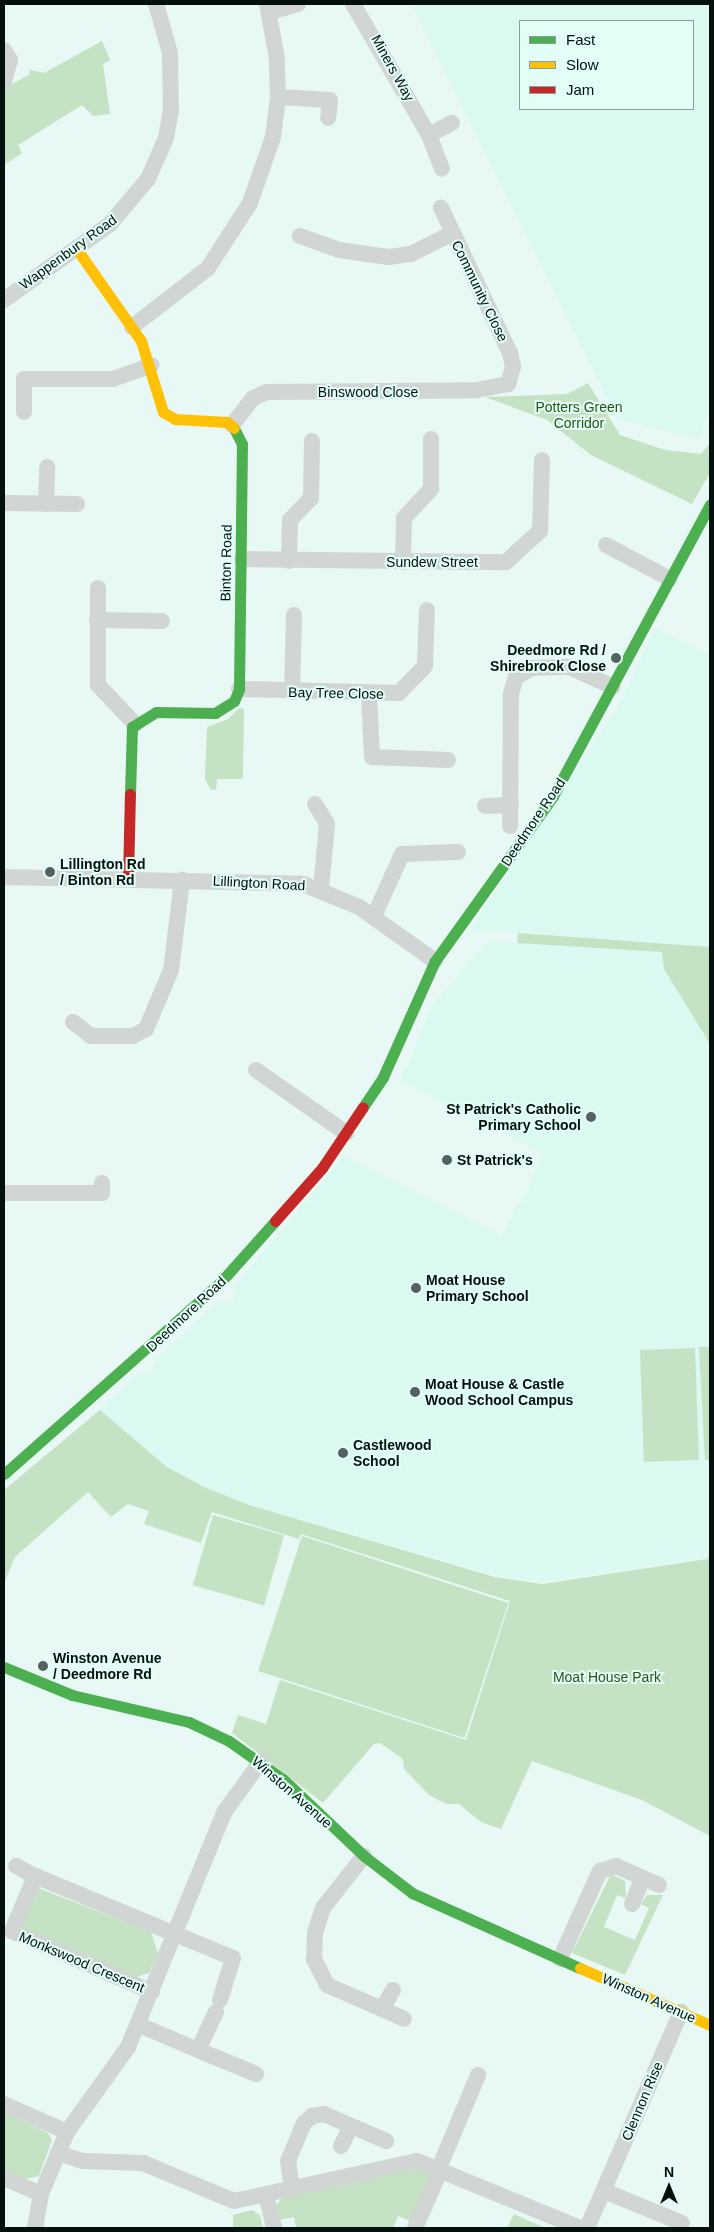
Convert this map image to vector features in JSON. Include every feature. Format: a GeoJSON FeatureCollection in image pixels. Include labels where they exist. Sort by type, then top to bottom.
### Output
{"type":"FeatureCollection","features":[{"type":"Feature","properties":{"kind":"street","name":"Wappenbury Road"},"geometry":{"type":"LineString","coordinates":[[4,300],[76,248],[131,202],[148,179],[166,138],[171,73],[156,4]]}},
{"type":"Feature","properties":{"kind":"street"},"geometry":{"type":"LineString","coordinates":[[132,326],[192,283],[225,248],[241,222],[267,161],[278,97],[268,8],[298,4]]}},
{"type":"Feature","properties":{"kind":"street","name":"Miners Way"},"geometry":{"type":"LineString","coordinates":[[353,4],[429,135],[442,169]]}},
{"type":"Feature","properties":{"kind":"street"},"geometry":{"type":"LineString","coordinates":[[4,50],[10,60],[4,81]]}},
{"type":"Feature","properties":{"kind":"street"},"geometry":{"type":"LineString","coordinates":[[278,97],[330,100],[328,118]]}},
{"type":"Feature","properties":{"kind":"street"},"geometry":{"type":"LineString","coordinates":[[429,135],[452,123]]}},
{"type":"Feature","properties":{"kind":"street","name":"Community Close"},"geometry":{"type":"LineString","coordinates":[[441,208],[510,353],[511,375]]}},
{"type":"Feature","properties":{"kind":"street"},"geometry":{"type":"LineString","coordinates":[[300,236],[339,250],[389,257],[412,254],[453,233]]}},
{"type":"Feature","properties":{"kind":"street"},"geometry":{"type":"LineString","coordinates":[[76,248],[132,326],[152,365],[156,400],[163,412],[175,419],[232,425]]}},
{"type":"Feature","properties":{"kind":"street"},"geometry":{"type":"LineString","coordinates":[[24,412],[24,379],[113,379],[152,365]]}},
{"type":"Feature","properties":{"kind":"street","name":"Binswood Close"},"geometry":{"type":"LineString","coordinates":[[232,425],[253,398],[267,392],[478,390],[502,388],[511,375]]}},
{"type":"Feature","properties":{"kind":"street","name":"Binton Road"},"geometry":{"type":"LineString","coordinates":[[232,425],[242,444],[239,690]]}},
{"type":"Feature","properties":{"kind":"street"},"geometry":{"type":"LineString","coordinates":[[404,562],[404,518],[431,489],[431,439]]}},
{"type":"Feature","properties":{"kind":"street"},"geometry":{"type":"LineString","coordinates":[[289,561],[290,520],[311,498],[312,441]]}},
{"type":"Feature","properties":{"kind":"street","name":"Sundew Street"},"geometry":{"type":"LineString","coordinates":[[242,559],[404,562],[511,560],[540,530],[542,460]]}},
{"type":"Feature","properties":{"kind":"street"},"geometry":{"type":"LineString","coordinates":[[46,504],[47,467]]}},
{"type":"Feature","properties":{"kind":"street"},"geometry":{"type":"LineString","coordinates":[[4,503],[77,504]]}},
{"type":"Feature","properties":{"kind":"street","name":"Deedmore Road"},"geometry":{"type":"LineString","coordinates":[[4,1474],[245,1259],[346,1133],[383,1077],[435,961],[553,796],[710,504]]}},
{"type":"Feature","properties":{"kind":"street"},"geometry":{"type":"LineString","coordinates":[[606,545],[670,578]]}},
{"type":"Feature","properties":{"kind":"street"},"geometry":{"type":"LineString","coordinates":[[98,588],[98,685],[135,724]]}},
{"type":"Feature","properties":{"kind":"street","name":"Bay Tree Close"},"geometry":{"type":"LineString","coordinates":[[239,690],[399,693],[425,666],[427,610]]}},
{"type":"Feature","properties":{"kind":"street"},"geometry":{"type":"LineString","coordinates":[[292,692],[294,615]]}},
{"type":"Feature","properties":{"kind":"street"},"geometry":{"type":"LineString","coordinates":[[97,620],[162,621]]}},
{"type":"Feature","properties":{"kind":"street"},"geometry":{"type":"LineString","coordinates":[[510,826],[511,694],[516,678],[532,668],[569,668],[613,687]]}},
{"type":"Feature","properties":{"kind":"street"},"geometry":{"type":"LineString","coordinates":[[128,879],[130,734],[135,724],[156,712],[215,713],[234,701],[239,690]]}},
{"type":"Feature","properties":{"kind":"street"},"geometry":{"type":"LineString","coordinates":[[369,693],[368,744],[372,757],[448,760]]}},
{"type":"Feature","properties":{"kind":"street"},"geometry":{"type":"LineString","coordinates":[[315,804],[327,824],[321,889]]}},
{"type":"Feature","properties":{"kind":"street"},"geometry":{"type":"LineString","coordinates":[[486,806],[510,805]]}},
{"type":"Feature","properties":{"kind":"street"},"geometry":{"type":"LineString","coordinates":[[374,916],[402,854],[458,852]]}},
{"type":"Feature","properties":{"kind":"street","name":"Lillington Road"},"geometry":{"type":"LineString","coordinates":[[4,877],[283,882],[321,889],[374,916],[435,961]]}},
{"type":"Feature","properties":{"kind":"street"},"geometry":{"type":"LineString","coordinates":[[73,1022],[91,1036],[133,1036],[146,1029],[171,970],[182,880]]}},
{"type":"Feature","properties":{"kind":"street"},"geometry":{"type":"LineString","coordinates":[[256,1070],[346,1133]]}},
{"type":"Feature","properties":{"kind":"street"},"geometry":{"type":"LineString","coordinates":[[4,1194],[102,1194],[102,1183]]}},
{"type":"Feature","properties":{"kind":"street","name":"Winston Avenue"},"geometry":{"type":"LineString","coordinates":[[4,1667],[72,1695],[188,1722],[261,1761],[364,1856],[412,1893],[710,2025]]}},
{"type":"Feature","properties":{"kind":"street","name":"Monkswood Crescent"},"geometry":{"type":"LineString","coordinates":[[35,2228],[41,2194],[67,2132],[120,2060],[139,2025],[172,1934],[226,1811],[261,1761]]}},
{"type":"Feature","properties":{"kind":"street"},"geometry":{"type":"LineString","coordinates":[[364,1856],[323,1908],[315,1933],[314,1958],[327,1986],[404,2019]]}},
{"type":"Feature","properties":{"kind":"street"},"geometry":{"type":"LineString","coordinates":[[16,1866],[35,1876],[233,1958],[218,2006],[198,2050]]}},
{"type":"Feature","properties":{"kind":"street"},"geometry":{"type":"LineString","coordinates":[[560,1959],[600,1871],[616,1866],[660,1885]]}},
{"type":"Feature","properties":{"kind":"street","name":"Monkswood Crescent"},"geometry":{"type":"LineString","coordinates":[[35,1876],[8,1930],[152,1992]]}},
{"type":"Feature","properties":{"kind":"street"},"geometry":{"type":"LineString","coordinates":[[632,1904],[643,1878]]}},
{"type":"Feature","properties":{"kind":"street"},"geometry":{"type":"LineString","coordinates":[[382,2010],[392,1990]]}},
{"type":"Feature","properties":{"kind":"street","name":"Clennon Rise"},"geometry":{"type":"LineString","coordinates":[[586,2228],[604,2191],[681,2012]]}},
{"type":"Feature","properties":{"kind":"street"},"geometry":{"type":"LineString","coordinates":[[139,2025],[256,2074]]}},
{"type":"Feature","properties":{"kind":"street"},"geometry":{"type":"LineString","coordinates":[[415,2228],[478,2075]]}},
{"type":"Feature","properties":{"kind":"street"},"geometry":{"type":"LineString","coordinates":[[4,2104],[67,2132]]}},
{"type":"Feature","properties":{"kind":"street"},"geometry":{"type":"LineString","coordinates":[[292,2189],[288,2161],[308,2118],[324,2114],[386,2141]]}},
{"type":"Feature","properties":{"kind":"street"},"geometry":{"type":"LineString","coordinates":[[341,2146],[351,2126]]}},
{"type":"Feature","properties":{"kind":"street"},"geometry":{"type":"LineString","coordinates":[[58,2153],[83,2161],[143,2163],[234,2201],[407,2162],[440,2169],[580,2228]]}},
{"type":"Feature","properties":{"kind":"street"},"geometry":{"type":"LineString","coordinates":[[4,2178],[41,2194]]}},
{"type":"Feature","properties":{"kind":"street"},"geometry":{"type":"LineString","coordinates":[[604,2191],[682,2223]]}},
{"type":"Feature","properties":{"kind":"street"},"geometry":{"type":"LineString","coordinates":[[266,2195],[274,2228]]}},
{"type":"Feature","properties":{"kind":"shaded area"},"geometry":{"type":"Polygon","coordinates":[[[412,4],[710,4],[710,405],[700,439],[617,418],[412,4]]]}},
{"type":"Feature","properties":{"kind":"shaded area"},"geometry":{"type":"Polygon","coordinates":[[[655,628],[710,655],[710,947],[471,929],[620,704],[655,628]]]}},
{"type":"Feature","properties":{"kind":"shaded area","name":"Moat House & Castle Wood School Campus"},"geometry":{"type":"Polygon","coordinates":[[[489,941],[662,952],[664,969],[710,1044],[710,1552],[706,1558],[541,1582],[495,1575],[250,1505],[206,1488],[169,1467],[100,1410],[139,1374],[151,1374],[158,1357],[218,1302],[230,1304],[235,1298],[234,1287],[344,1157],[502,1236],[518,1203],[522,1205],[543,1153],[401,1081],[432,1006],[489,941]]]}},
{"type":"Feature","properties":{"kind":"green space"},"geometry":{"type":"Polygon","coordinates":[[[102,41],[110,60],[103,64],[110,114],[93,116],[82,105],[18,145],[22,153],[4,165],[4,88],[29,75],[30,70],[44,73],[102,41]]]}},
{"type":"Feature","properties":{"kind":"green space","name":"Potters Green Corridor"},"geometry":{"type":"Polygon","coordinates":[[[588,383],[620,435],[665,450],[701,454],[710,443],[710,473],[692,504],[591,455],[547,420],[485,397],[567,394],[588,383]]]}},
{"type":"Feature","properties":{"kind":"green space"},"geometry":{"type":"Polygon","coordinates":[[[239,708],[244,709],[243,779],[217,779],[216,790],[211,790],[205,779],[207,727],[228,719],[239,708]]]}},
{"type":"Feature","properties":{"kind":"green space"},"geometry":{"type":"Polygon","coordinates":[[[518,933],[710,947],[710,1044],[664,969],[662,952],[517,943],[518,933]]]}},
{"type":"Feature","properties":{"kind":"green space"},"geometry":{"type":"Polygon","coordinates":[[[699,1347],[710,1347],[710,1460],[705,1460],[699,1347]]]}},
{"type":"Feature","properties":{"kind":"green space"},"geometry":{"type":"Polygon","coordinates":[[[695,1348],[699,1460],[644,1462],[640,1350],[695,1348]]]}},
{"type":"Feature","properties":{"kind":"green space","name":"Moat House Park"},"geometry":{"type":"Polygon","coordinates":[[[100,1410],[167,1467],[206,1488],[252,1506],[495,1577],[542,1584],[707,1559],[710,1554],[710,1836],[642,1800],[532,1761],[501,1829],[481,1822],[459,1804],[446,1804],[429,1795],[404,1769],[403,1759],[380,1743],[374,1744],[323,1803],[232,1733],[238,1715],[266,1724],[280,1680],[466,1740],[510,1601],[301,1534],[299,1539],[212,1512],[201,1543],[144,1524],[149,1511],[128,1504],[111,1517],[88,1492],[15,1557],[4,1584],[4,1490],[100,1410]]]}},
{"type":"Feature","properties":{"kind":"green space"},"geometry":{"type":"Polygon","coordinates":[[[213,1515],[284,1535],[264,1606],[193,1585],[213,1515]]]}},
{"type":"Feature","properties":{"kind":"green space"},"geometry":{"type":"Polygon","coordinates":[[[302,1536],[508,1603],[464,1738],[258,1671],[302,1536]]]}},
{"type":"Feature","properties":{"kind":"green space"},"geometry":{"type":"Polygon","coordinates":[[[611,1874],[625,1881],[626,1898],[617,1895],[604,1927],[635,1940],[649,1908],[641,1904],[647,1895],[663,1895],[625,1975],[572,1953],[611,1874]]]}},
{"type":"Feature","properties":{"kind":"green space"},"geometry":{"type":"Polygon","coordinates":[[[38,1888],[151,1932],[158,1953],[149,1973],[133,1978],[25,1932],[22,1925],[38,1888]]]}},
{"type":"Feature","properties":{"kind":"green space"},"geometry":{"type":"Polygon","coordinates":[[[4,2112],[48,2133],[52,2140],[39,2176],[26,2179],[4,2171],[4,2112]]]}},
{"type":"Feature","properties":{"kind":"green space"},"geometry":{"type":"Polygon","coordinates":[[[415,2167],[430,2175],[412,2222],[398,2216],[393,2228],[296,2228],[294,2217],[279,2220],[277,2204],[283,2197],[415,2167]]]}},
{"type":"Feature","properties":{"kind":"green space"},"geometry":{"type":"Polygon","coordinates":[[[252,2210],[260,2215],[263,2228],[233,2228],[233,2215],[252,2210]]]}},
{"type":"Feature","properties":{"kind":"green space"},"geometry":{"type":"Polygon","coordinates":[[[514,2214],[545,2228],[507,2228],[514,2214]]]}},
{"type":"Feature","properties":{"kind":"traffic: fast"},"geometry":{"type":"LineString","coordinates":[[130,794],[132,727],[156,712],[215,713],[234,701],[239,689],[242,444],[234,428]]}},
{"type":"Feature","properties":{"kind":"traffic: fast"},"geometry":{"type":"LineString","coordinates":[[363,1107],[383,1077],[435,961],[553,796],[710,505]]}},
{"type":"Feature","properties":{"kind":"traffic: fast"},"geometry":{"type":"LineString","coordinates":[[4,1474],[218,1285],[275,1221]]}},
{"type":"Feature","properties":{"kind":"traffic: fast"},"geometry":{"type":"LineString","coordinates":[[4,1667],[72,1695],[189,1722],[229,1741],[284,1780],[364,1856],[412,1893],[580,1968]]}},
{"type":"Feature","properties":{"kind":"traffic: slow"},"geometry":{"type":"LineString","coordinates":[[76,248],[141,341],[163,412],[175,419],[227,422],[234,428]]}},
{"type":"Feature","properties":{"kind":"traffic: slow"},"geometry":{"type":"LineString","coordinates":[[580,1968],[710,2025]]}},
{"type":"Feature","properties":{"kind":"traffic: jam"},"geometry":{"type":"LineString","coordinates":[[128,879],[130,794]]}},
{"type":"Feature","properties":{"kind":"traffic: jam"},"geometry":{"type":"LineString","coordinates":[[275,1221],[322,1168],[363,1107]]}},
{"type":"Feature","properties":{"kind":"place","name":"Deedmore Rd / Shirebrook Close"},"geometry":{"type":"Point","coordinates":[616,658]}},
{"type":"Feature","properties":{"kind":"place","name":"Lillington Rd / Binton Rd"},"geometry":{"type":"Point","coordinates":[50,872]}},
{"type":"Feature","properties":{"kind":"place","name":"St Patrick's Catholic Primary School"},"geometry":{"type":"Point","coordinates":[591,1117]}},
{"type":"Feature","properties":{"kind":"place","name":"St Patrick's"},"geometry":{"type":"Point","coordinates":[447,1160]}},
{"type":"Feature","properties":{"kind":"place","name":"Moat House Primary School"},"geometry":{"type":"Point","coordinates":[416,1288]}},
{"type":"Feature","properties":{"kind":"place","name":"Moat House & Castle Wood School Campus"},"geometry":{"type":"Point","coordinates":[415,1392]}},
{"type":"Feature","properties":{"kind":"place","name":"Castlewood School"},"geometry":{"type":"Point","coordinates":[343,1453]}},
{"type":"Feature","properties":{"kind":"place","name":"Winston Avenue / Deedmore Rd"},"geometry":{"type":"Point","coordinates":[43,1666]}}]}
